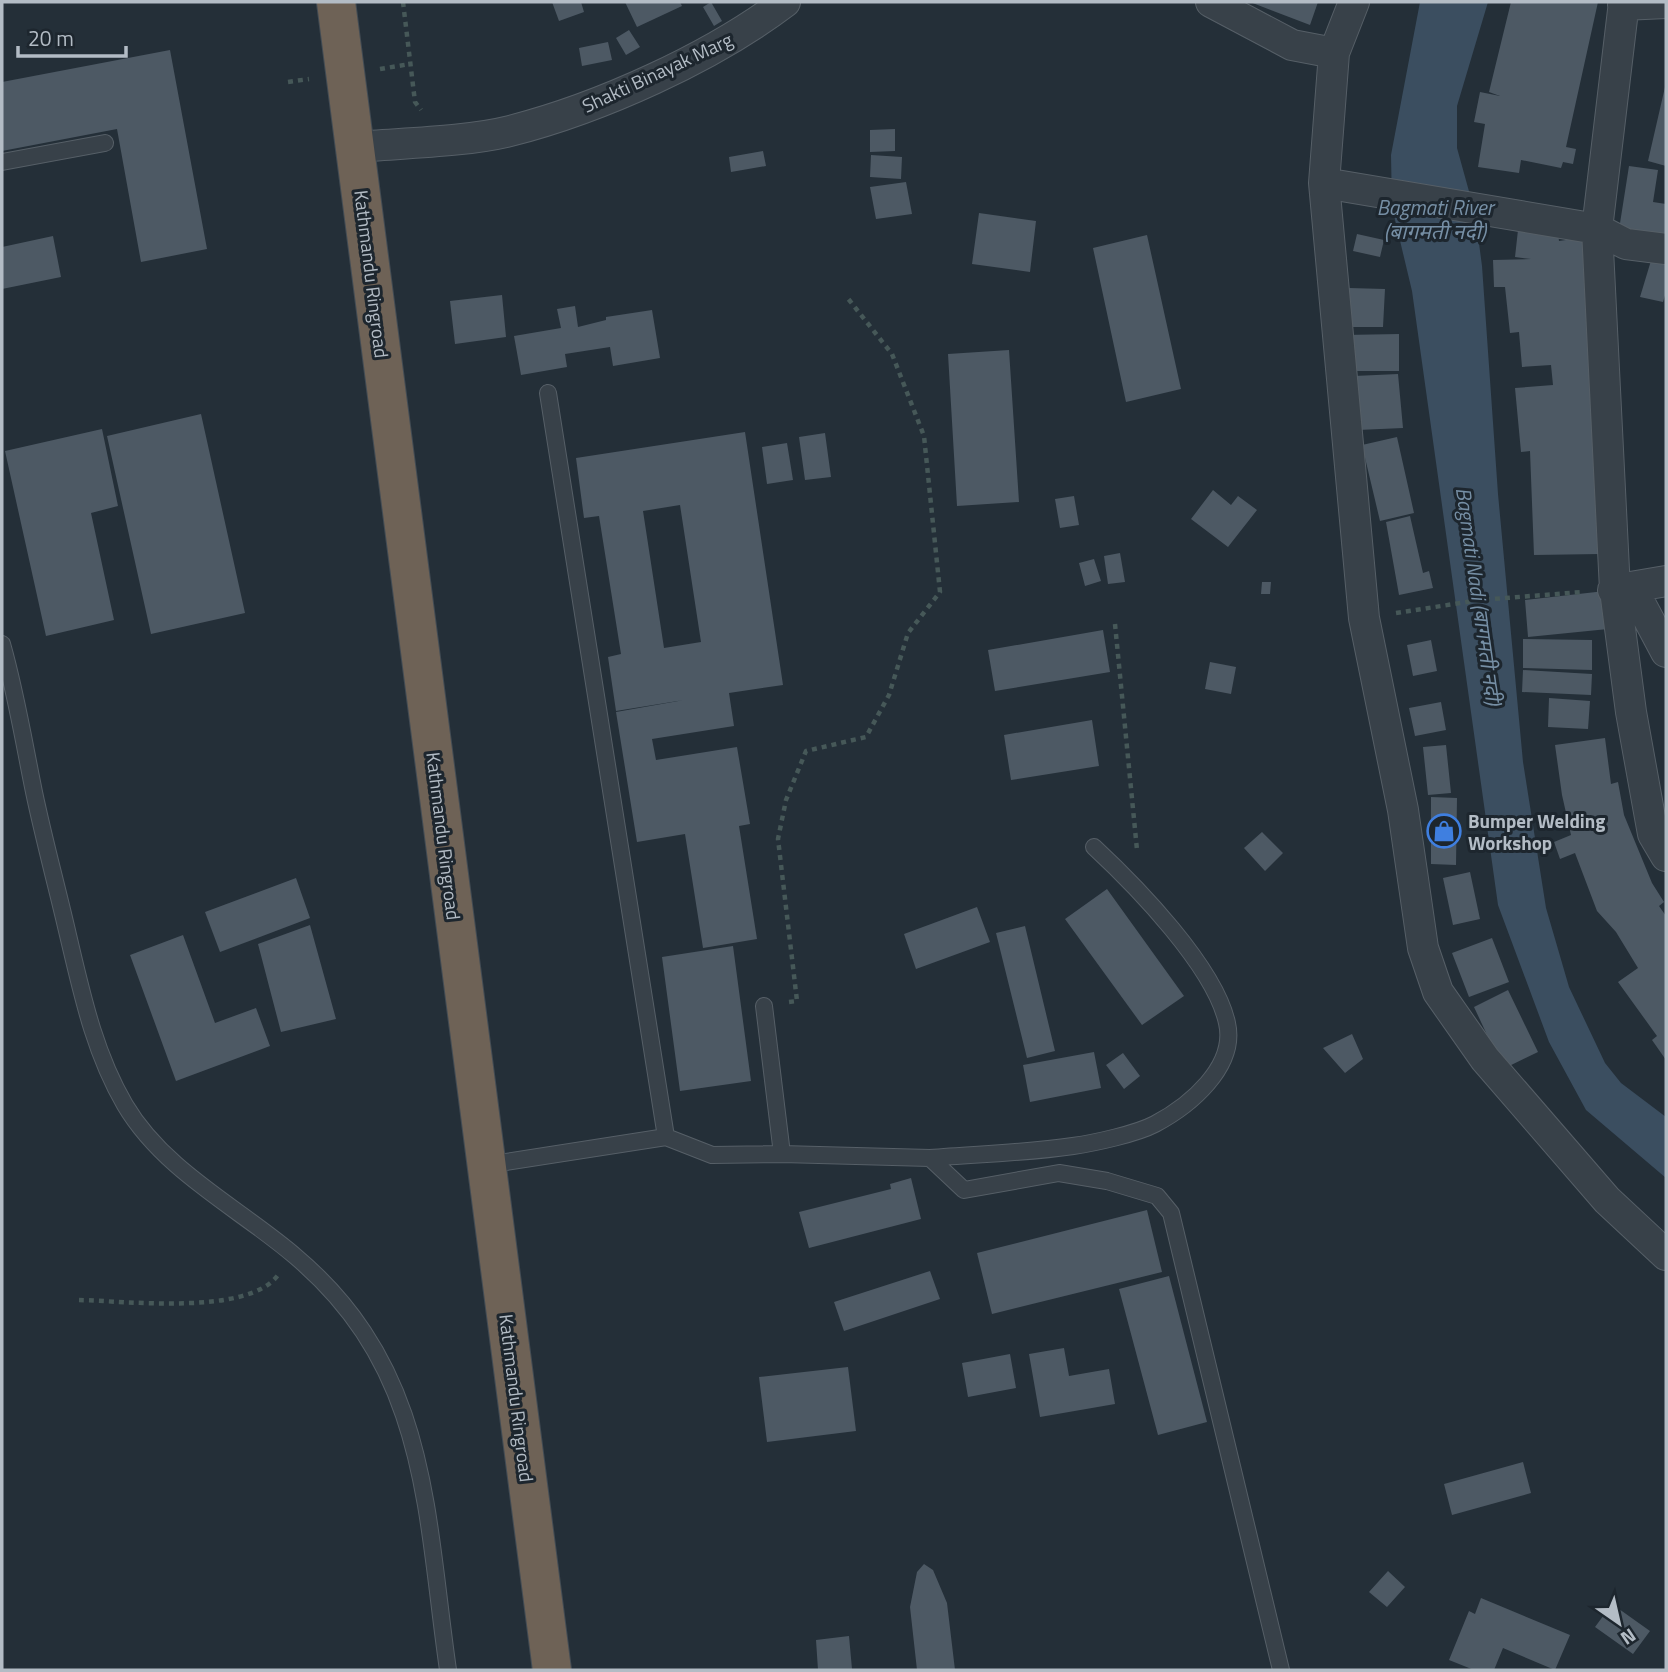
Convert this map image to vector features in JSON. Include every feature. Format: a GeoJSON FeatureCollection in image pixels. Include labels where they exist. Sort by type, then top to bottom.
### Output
{"type":"FeatureCollection","features":[{"type":"Feature","properties":{"kind":"highway","name":"Kathmandu Ringroad"},"geometry":{"type":"LineString","coordinates":[[336,2],[552,1670]]}},
{"type":"Feature","properties":{"kind":"street","name":"Shakti Binayak Marg"},"geometry":{"type":"LineString","coordinates":[[356,147],[507,132],[587,108],[750,28],[785,2]]}},
{"type":"Feature","properties":{"kind":"street"},"geometry":{"type":"LineString","coordinates":[[1212,2],[1292,45],[1334,52]]}},
{"type":"Feature","properties":{"kind":"street"},"geometry":{"type":"LineString","coordinates":[[1353,2],[1334,52],[1324,183],[1364,618],[1403,810],[1423,948],[1438,992],[1485,1059],[1607,1200],[1666,1255]]}},
{"type":"Feature","properties":{"kind":"street"},"geometry":{"type":"LineString","coordinates":[[1666,3],[1623,4],[1598,229],[1615,589],[1631,712],[1653,834],[1666,856]]}},
{"type":"Feature","properties":{"kind":"street"},"geometry":{"type":"LineString","coordinates":[[1324,183],[1598,229],[1626,244],[1666,249]]}},
{"type":"Feature","properties":{"kind":"street"},"geometry":{"type":"LineString","coordinates":[[1615,589],[1666,581]]}},
{"type":"Feature","properties":{"kind":"street"},"geometry":{"type":"LineString","coordinates":[[1615,589],[1666,652]]}},
{"type":"Feature","properties":{"kind":"lane"},"geometry":{"type":"LineString","coordinates":[[2,162],[105,143]]}},
{"type":"Feature","properties":{"kind":"lane"},"geometry":{"type":"LineString","coordinates":[[548,393],[666,1137]]}},
{"type":"Feature","properties":{"kind":"lane"},"geometry":{"type":"LineString","coordinates":[[2,644],[75,967],[101,1059],[127,1108],[160,1147],[212,1194],[293,1255],[334,1291],[366,1332],[403,1408],[417,1455],[449,1670]]}},
{"type":"Feature","properties":{"kind":"lane"},"geometry":{"type":"LineString","coordinates":[[486,1165],[666,1137],[712,1156],[782,1154],[930,1158],[1074,1146],[1153,1125],[1194,1098],[1216,1071],[1228,1046],[1228,1024],[1215,988],[1140,890],[1094,847]]}},
{"type":"Feature","properties":{"kind":"lane"},"geometry":{"type":"LineString","coordinates":[[764,1006],[782,1154]]}},
{"type":"Feature","properties":{"kind":"lane"},"geometry":{"type":"LineString","coordinates":[[930,1158],[964,1190],[1059,1173],[1107,1181],[1157,1196],[1171,1213],[1281,1670]]}},
{"type":"Feature","properties":{"kind":"path"},"geometry":{"type":"LineString","coordinates":[[403,2],[415,102],[442,139]]}},
{"type":"Feature","properties":{"kind":"path"},"geometry":{"type":"LineString","coordinates":[[764,1006],[797,1001],[778,839],[786,800],[806,751],[866,737],[889,695],[908,633],[940,592],[925,436],[892,354],[846,296]]}},
{"type":"Feature","properties":{"kind":"path"},"geometry":{"type":"LineString","coordinates":[[1364,618],[1480,600],[1615,589]]}},
{"type":"Feature","properties":{"kind":"path"},"geometry":{"type":"LineString","coordinates":[[1115,624],[1140,890]]}},
{"type":"Feature","properties":{"kind":"path"},"geometry":{"type":"LineString","coordinates":[[79,1300],[203,1302],[246,1295],[270,1286],[293,1255]]}},
{"type":"Feature","properties":{"kind":"water","name":"Bagmati River (बागमती नदी)"},"geometry":{"type":"Polygon","coordinates":[[[1420,2],[1488,2],[1457,106],[1457,148],[1475,213],[1482,266],[1498,494],[1523,762],[1546,908],[1569,987],[1605,1063],[1621,1083],[1666,1117],[1666,1178],[1586,1110],[1549,1042],[1498,905],[1412,291],[1392,207],[1391,155],[1420,2]]]}},
{"type":"Feature","properties":{"kind":"building"},"geometry":{"type":"Polygon","coordinates":[[[552,2],[581,2],[584,12],[559,21],[552,2]]]}},
{"type":"Feature","properties":{"kind":"building"},"geometry":{"type":"Polygon","coordinates":[[[625,2],[680,2],[682,6],[637,27],[625,2]]]}},
{"type":"Feature","properties":{"kind":"building"},"geometry":{"type":"Polygon","coordinates":[[[711,2],[722,21],[714,26],[703,7],[711,2]]]}},
{"type":"Feature","properties":{"kind":"building"},"geometry":{"type":"Polygon","coordinates":[[[1250,2],[1318,2],[1310,25],[1250,2]]]}},
{"type":"Feature","properties":{"kind":"building"},"geometry":{"type":"Polygon","coordinates":[[[1511,2],[1598,2],[1566,147],[1576,149],[1573,164],[1563,162],[1561,168],[1521,160],[1519,173],[1478,167],[1485,124],[1474,122],[1480,92],[1500,96],[1489,92],[1511,2]]]}},
{"type":"Feature","properties":{"kind":"building"},"geometry":{"type":"Polygon","coordinates":[[[629,30],[640,47],[626,55],[616,38],[629,30]]]}},
{"type":"Feature","properties":{"kind":"building"},"geometry":{"type":"Polygon","coordinates":[[[608,42],[612,60],[582,66],[579,48],[608,42]]]}},
{"type":"Feature","properties":{"kind":"building"},"geometry":{"type":"Polygon","coordinates":[[[170,50],[207,249],[141,262],[117,129],[2,151],[2,82],[170,50]]]}},
{"type":"Feature","properties":{"kind":"building"},"geometry":{"type":"Polygon","coordinates":[[[1666,87],[1666,166],[1648,161],[1666,87]]]}},
{"type":"Feature","properties":{"kind":"building"},"geometry":{"type":"Polygon","coordinates":[[[895,129],[895,151],[870,152],[870,130],[895,129]]]}},
{"type":"Feature","properties":{"kind":"building"},"geometry":{"type":"Polygon","coordinates":[[[763,151],[766,166],[731,172],[729,157],[763,151]]]}},
{"type":"Feature","properties":{"kind":"building"},"geometry":{"type":"Polygon","coordinates":[[[871,155],[902,157],[901,179],[870,177],[871,155]]]}},
{"type":"Feature","properties":{"kind":"building"},"geometry":{"type":"Polygon","coordinates":[[[1629,166],[1658,170],[1653,202],[1666,204],[1666,244],[1618,236],[1629,166]]]}},
{"type":"Feature","properties":{"kind":"building"},"geometry":{"type":"Polygon","coordinates":[[[906,182],[912,214],[876,219],[870,187],[906,182]]]}},
{"type":"Feature","properties":{"kind":"building"},"geometry":{"type":"Polygon","coordinates":[[[979,213],[1036,221],[1030,272],[972,264],[979,213]]]}},
{"type":"Feature","properties":{"kind":"building"},"geometry":{"type":"Polygon","coordinates":[[[1518,230],[1558,233],[1559,241],[1587,237],[1600,554],[1534,555],[1530,451],[1521,452],[1515,388],[1553,385],[1551,365],[1522,367],[1519,332],[1510,333],[1505,287],[1494,287],[1493,260],[1531,259],[1515,257],[1518,230]]]}},
{"type":"Feature","properties":{"kind":"building"},"geometry":{"type":"Polygon","coordinates":[[[1357,234],[1384,240],[1380,257],[1353,251],[1357,234]]]}},
{"type":"Feature","properties":{"kind":"building"},"geometry":{"type":"Polygon","coordinates":[[[1147,235],[1181,389],[1126,402],[1093,248],[1147,235]]]}},
{"type":"Feature","properties":{"kind":"building"},"geometry":{"type":"Polygon","coordinates":[[[53,236],[61,277],[2,289],[2,247],[53,236]]]}},
{"type":"Feature","properties":{"kind":"building"},"geometry":{"type":"Polygon","coordinates":[[[1653,254],[1666,257],[1666,292],[1663,302],[1640,297],[1653,254]]]}},
{"type":"Feature","properties":{"kind":"building"},"geometry":{"type":"Polygon","coordinates":[[[1349,288],[1385,289],[1383,327],[1348,327],[1349,288]]]}},
{"type":"Feature","properties":{"kind":"building"},"geometry":{"type":"Polygon","coordinates":[[[502,295],[506,337],[455,344],[450,301],[502,295]]]}},
{"type":"Feature","properties":{"kind":"building"},"geometry":{"type":"Polygon","coordinates":[[[575,306],[578,327],[606,320],[606,317],[652,310],[660,358],[613,366],[610,347],[565,354],[567,367],[521,375],[514,336],[561,328],[557,309],[575,306]]]}},
{"type":"Feature","properties":{"kind":"building"},"geometry":{"type":"Polygon","coordinates":[[[1399,334],[1399,371],[1344,371],[1344,335],[1399,334]]]}},
{"type":"Feature","properties":{"kind":"building"},"geometry":{"type":"Polygon","coordinates":[[[1009,350],[1019,502],[957,506],[948,354],[1009,350]]]}},
{"type":"Feature","properties":{"kind":"building"},"geometry":{"type":"Polygon","coordinates":[[[1398,374],[1403,428],[1358,430],[1354,376],[1398,374]]]}},
{"type":"Feature","properties":{"kind":"building"},"geometry":{"type":"Polygon","coordinates":[[[201,414],[245,613],[151,634],[107,436],[201,414]]]}},
{"type":"Feature","properties":{"kind":"building"},"geometry":{"type":"Polygon","coordinates":[[[102,429],[118,506],[91,513],[114,620],[46,636],[5,451],[102,429]]]}},
{"type":"Feature","properties":{"kind":"building"},"geometry":{"type":"Polygon","coordinates":[[[745,432],[783,685],[729,693],[734,726],[652,739],[656,760],[737,747],[750,824],[739,826],[757,939],[703,948],[685,834],[637,842],[616,712],[684,700],[616,711],[608,657],[621,654],[599,516],[584,518],[576,458],[745,432]],[[680,505],[643,511],[664,648],[701,642],[680,505]]]}},
{"type":"Feature","properties":{"kind":"building"},"geometry":{"type":"Polygon","coordinates":[[[825,433],[831,477],[805,480],[799,437],[825,433]]]}},
{"type":"Feature","properties":{"kind":"building"},"geometry":{"type":"Polygon","coordinates":[[[1397,437],[1414,513],[1380,521],[1362,445],[1397,437]]]}},
{"type":"Feature","properties":{"kind":"building"},"geometry":{"type":"Polygon","coordinates":[[[787,443],[793,480],[767,484],[762,447],[787,443]]]}},
{"type":"Feature","properties":{"kind":"building"},"geometry":{"type":"Polygon","coordinates":[[[1213,490],[1231,505],[1238,496],[1257,510],[1228,547],[1191,519],[1213,490]]]}},
{"type":"Feature","properties":{"kind":"building"},"geometry":{"type":"Polygon","coordinates":[[[1074,496],[1079,525],[1060,528],[1055,499],[1074,496]]]}},
{"type":"Feature","properties":{"kind":"building"},"geometry":{"type":"Polygon","coordinates":[[[1410,516],[1423,573],[1429,571],[1433,588],[1399,595],[1386,522],[1410,516]]]}},
{"type":"Feature","properties":{"kind":"building"},"geometry":{"type":"Polygon","coordinates":[[[1120,553],[1125,582],[1108,584],[1104,556],[1120,553]]]}},
{"type":"Feature","properties":{"kind":"building"},"geometry":{"type":"Polygon","coordinates":[[[1094,559],[1101,581],[1085,586],[1079,563],[1094,559]]]}},
{"type":"Feature","properties":{"kind":"building"},"geometry":{"type":"Polygon","coordinates":[[[1262,582],[1271,582],[1270,594],[1261,594],[1262,582]]]}},
{"type":"Feature","properties":{"kind":"building"},"geometry":{"type":"Polygon","coordinates":[[[1605,591],[1608,629],[1528,637],[1525,600],[1605,591]]]}},
{"type":"Feature","properties":{"kind":"building"},"geometry":{"type":"Polygon","coordinates":[[[1103,630],[1110,672],[995,691],[988,650],[1103,630]]]}},
{"type":"Feature","properties":{"kind":"building"},"geometry":{"type":"Polygon","coordinates":[[[1523,639],[1592,640],[1592,670],[1523,668],[1523,639]]]}},
{"type":"Feature","properties":{"kind":"building"},"geometry":{"type":"Polygon","coordinates":[[[1431,640],[1437,671],[1413,676],[1407,645],[1431,640]]]}},
{"type":"Feature","properties":{"kind":"building"},"geometry":{"type":"Polygon","coordinates":[[[1210,662],[1236,667],[1231,694],[1205,689],[1210,662]]]}},
{"type":"Feature","properties":{"kind":"building"},"geometry":{"type":"Polygon","coordinates":[[[1523,670],[1592,674],[1591,695],[1522,692],[1523,670]]]}},
{"type":"Feature","properties":{"kind":"building"},"geometry":{"type":"Polygon","coordinates":[[[1549,698],[1590,701],[1588,729],[1548,727],[1549,698]]]}},
{"type":"Feature","properties":{"kind":"building"},"geometry":{"type":"Polygon","coordinates":[[[1441,702],[1446,730],[1415,736],[1409,708],[1441,702]]]}},
{"type":"Feature","properties":{"kind":"building"},"geometry":{"type":"Polygon","coordinates":[[[1092,720],[1099,766],[1011,780],[1004,735],[1092,720]]]}},
{"type":"Feature","properties":{"kind":"building"},"geometry":{"type":"Polygon","coordinates":[[[1605,738],[1611,784],[1618,782],[1624,815],[1652,883],[1664,902],[1659,906],[1666,916],[1666,1060],[1652,1040],[1657,1036],[1618,982],[1638,968],[1616,932],[1597,911],[1575,853],[1560,859],[1554,842],[1571,835],[1555,745],[1605,738]]]}},
{"type":"Feature","properties":{"kind":"building"},"geometry":{"type":"Polygon","coordinates":[[[1446,745],[1451,793],[1428,795],[1423,747],[1446,745]]]}},
{"type":"Feature","properties":{"kind":"building","name":"Bumper Welding Workshop"},"geometry":{"type":"Polygon","coordinates":[[[1431,797],[1457,798],[1456,865],[1431,864],[1431,797]]]}},
{"type":"Feature","properties":{"kind":"building"},"geometry":{"type":"Polygon","coordinates":[[[1262,832],[1283,853],[1265,871],[1244,848],[1262,832]]]}},
{"type":"Feature","properties":{"kind":"building"},"geometry":{"type":"Polygon","coordinates":[[[1470,872],[1480,919],[1453,925],[1443,878],[1470,872]]]}},
{"type":"Feature","properties":{"kind":"building"},"geometry":{"type":"Polygon","coordinates":[[[296,878],[310,918],[220,952],[205,912],[296,878]]]}},
{"type":"Feature","properties":{"kind":"building"},"geometry":{"type":"Polygon","coordinates":[[[1107,889],[1184,996],[1142,1025],[1065,919],[1107,889]]]}},
{"type":"Feature","properties":{"kind":"building"},"geometry":{"type":"Polygon","coordinates":[[[977,907],[990,942],[916,969],[904,934],[977,907]]]}},
{"type":"Feature","properties":{"kind":"building"},"geometry":{"type":"Polygon","coordinates":[[[310,925],[336,1019],[281,1032],[258,944],[310,925]]]}},
{"type":"Feature","properties":{"kind":"building"},"geometry":{"type":"Polygon","coordinates":[[[1025,926],[1055,1051],[1027,1058],[996,933],[1025,926]]]}},
{"type":"Feature","properties":{"kind":"building"},"geometry":{"type":"Polygon","coordinates":[[[183,935],[215,1023],[256,1008],[270,1046],[176,1081],[130,955],[183,935]]]}},
{"type":"Feature","properties":{"kind":"building"},"geometry":{"type":"Polygon","coordinates":[[[1492,938],[1509,982],[1469,997],[1452,953],[1492,938]]]}},
{"type":"Feature","properties":{"kind":"building"},"geometry":{"type":"Polygon","coordinates":[[[733,946],[751,1081],[680,1091],[662,957],[733,946]]]}},
{"type":"Feature","properties":{"kind":"building"},"geometry":{"type":"Polygon","coordinates":[[[1508,990],[1538,1052],[1503,1069],[1474,1007],[1508,990]]]}},
{"type":"Feature","properties":{"kind":"building"},"geometry":{"type":"Polygon","coordinates":[[[1352,1034],[1363,1059],[1345,1073],[1323,1048],[1352,1034]]]}},
{"type":"Feature","properties":{"kind":"building"},"geometry":{"type":"Polygon","coordinates":[[[1094,1052],[1101,1088],[1030,1102],[1023,1065],[1094,1052]]]}},
{"type":"Feature","properties":{"kind":"building"},"geometry":{"type":"Polygon","coordinates":[[[1123,1053],[1140,1076],[1124,1089],[1106,1065],[1123,1053]]]}},
{"type":"Feature","properties":{"kind":"building"},"geometry":{"type":"Polygon","coordinates":[[[911,1178],[921,1219],[809,1248],[799,1212],[891,1189],[890,1184],[911,1178]]]}},
{"type":"Feature","properties":{"kind":"building"},"geometry":{"type":"Polygon","coordinates":[[[1147,1210],[1162,1272],[992,1314],[977,1253],[1147,1210]]]}},
{"type":"Feature","properties":{"kind":"building"},"geometry":{"type":"Polygon","coordinates":[[[930,1271],[940,1299],[844,1331],[834,1302],[930,1271]]]}},
{"type":"Feature","properties":{"kind":"building"},"geometry":{"type":"Polygon","coordinates":[[[1169,1276],[1207,1422],[1158,1435],[1119,1289],[1169,1276]]]}},
{"type":"Feature","properties":{"kind":"building"},"geometry":{"type":"Polygon","coordinates":[[[1064,1348],[1069,1376],[1109,1369],[1115,1404],[1040,1417],[1029,1354],[1064,1348]]]}},
{"type":"Feature","properties":{"kind":"building"},"geometry":{"type":"Polygon","coordinates":[[[1010,1354],[1016,1388],[968,1397],[962,1363],[1010,1354]]]}},
{"type":"Feature","properties":{"kind":"building"},"geometry":{"type":"Polygon","coordinates":[[[848,1367],[856,1431],[767,1442],[759,1377],[848,1367]]]}},
{"type":"Feature","properties":{"kind":"building"},"geometry":{"type":"Polygon","coordinates":[[[1523,1462],[1531,1493],[1452,1515],[1444,1484],[1523,1462]]]}},
{"type":"Feature","properties":{"kind":"building"},"geometry":{"type":"Polygon","coordinates":[[[924,1564],[933,1570],[947,1603],[955,1670],[917,1670],[910,1607],[917,1572],[924,1564]]]}},
{"type":"Feature","properties":{"kind":"building"},"geometry":{"type":"Polygon","coordinates":[[[1388,1571],[1405,1587],[1387,1607],[1369,1592],[1388,1571]]]}},
{"type":"Feature","properties":{"kind":"building"},"geometry":{"type":"Polygon","coordinates":[[[1481,1598],[1570,1635],[1555,1670],[1503,1648],[1494,1670],[1474,1670],[1449,1660],[1469,1611],[1475,1614],[1481,1598]]]}},
{"type":"Feature","properties":{"kind":"building"},"geometry":{"type":"Polygon","coordinates":[[[1612,1604],[1650,1631],[1633,1654],[1595,1627],[1612,1604]]]}},
{"type":"Feature","properties":{"kind":"building"},"geometry":{"type":"Polygon","coordinates":[[[849,1636],[852,1669],[818,1670],[816,1640],[849,1636]]]}},
{"type":"Feature","properties":{"kind":"place","name":"Bumper Welding Workshop"},"geometry":{"type":"Point","coordinates":[1444,831]}},
{"type":"Feature","properties":{"kind":"water label","name":"Bagmati Nadi (बागमती नदी)"},"geometry":{"type":"Point","coordinates":[1479,596]}}]}
